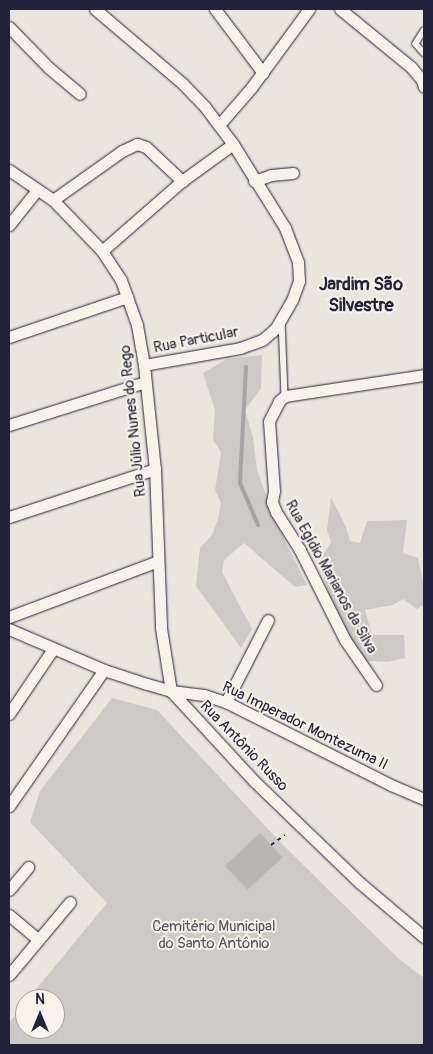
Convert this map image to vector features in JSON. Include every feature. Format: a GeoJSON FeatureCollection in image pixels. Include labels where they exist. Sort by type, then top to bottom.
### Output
{"type":"FeatureCollection","features":[{"type":"Feature","properties":{"kind":"street","name":"Rua Particular"},"geometry":{"type":"LineString","coordinates":[[95,9],[190,90],[219,125],[233,144],[254,181],[285,228],[297,257],[299,280],[292,300],[282,320],[262,340],[240,348],[144,365]]}},
{"type":"Feature","properties":{"kind":"street"},"geometry":{"type":"LineString","coordinates":[[215,9],[263,73]]}},
{"type":"Feature","properties":{"kind":"street"},"geometry":{"type":"LineString","coordinates":[[219,125],[263,73],[309,9]]}},
{"type":"Feature","properties":{"kind":"street"},"geometry":{"type":"LineString","coordinates":[[340,9],[423,79]]}},
{"type":"Feature","properties":{"kind":"street"},"geometry":{"type":"LineString","coordinates":[[9,27],[49,68],[80,94]]}},
{"type":"Feature","properties":{"kind":"street"},"geometry":{"type":"LineString","coordinates":[[52,200],[122,151],[137,144],[146,147],[182,181]]}},
{"type":"Feature","properties":{"kind":"street"},"geometry":{"type":"LineString","coordinates":[[102,251],[182,181],[233,144]]}},
{"type":"Feature","properties":{"kind":"street","name":"Rua Júlio Nunes do Rego"},"geometry":{"type":"LineString","coordinates":[[9,170],[52,200],[102,251],[111,263],[127,296],[137,325],[144,365],[155,469],[161,628],[171,690]]}},
{"type":"Feature","properties":{"kind":"street"},"geometry":{"type":"LineString","coordinates":[[254,181],[271,175],[293,173]]}},
{"type":"Feature","properties":{"kind":"street"},"geometry":{"type":"LineString","coordinates":[[9,225],[37,190]]}},
{"type":"Feature","properties":{"kind":"street"},"geometry":{"type":"LineString","coordinates":[[9,337],[127,296]]}},
{"type":"Feature","properties":{"kind":"street"},"geometry":{"type":"LineString","coordinates":[[285,396],[424,374]]}},
{"type":"Feature","properties":{"kind":"street"},"geometry":{"type":"LineString","coordinates":[[9,425],[145,382]]}},
{"type":"Feature","properties":{"kind":"street","name":"Rua Egídio Marianos da Silva"},"geometry":{"type":"LineString","coordinates":[[285,396],[279,401],[269,421],[274,491],[272,502],[276,512],[300,550],[345,640],[376,685]]}},
{"type":"Feature","properties":{"kind":"street"},"geometry":{"type":"LineString","coordinates":[[9,517],[155,469]]}},
{"type":"Feature","properties":{"kind":"street"},"geometry":{"type":"LineString","coordinates":[[9,617],[158,561]]}},
{"type":"Feature","properties":{"kind":"street"},"geometry":{"type":"LineString","coordinates":[[226,702],[268,620]]}},
{"type":"Feature","properties":{"kind":"street"},"geometry":{"type":"LineString","coordinates":[[9,629],[104,670],[171,690]]}},
{"type":"Feature","properties":{"kind":"street"},"geometry":{"type":"LineString","coordinates":[[9,714],[53,649]]}},
{"type":"Feature","properties":{"kind":"street"},"geometry":{"type":"LineString","coordinates":[[9,806],[104,670]]}},
{"type":"Feature","properties":{"kind":"street","name":"Rua Imperador Montezuma II"},"geometry":{"type":"LineString","coordinates":[[171,690],[204,695],[226,702],[391,785],[424,798]]}},
{"type":"Feature","properties":{"kind":"street","name":"Rua Antônio Russo"},"geometry":{"type":"LineString","coordinates":[[171,690],[254,780],[360,883],[424,938]]}},
{"type":"Feature","properties":{"kind":"street"},"geometry":{"type":"LineString","coordinates":[[9,890],[28,867]]}},
{"type":"Feature","properties":{"kind":"street"},"geometry":{"type":"LineString","coordinates":[[9,975],[70,902]]}},
{"type":"Feature","properties":{"kind":"street"},"geometry":{"type":"LineString","coordinates":[[9,915],[38,939]]}},
{"type":"Feature","properties":{"kind":"lane"},"geometry":{"type":"LineString","coordinates":[[424,31],[416,44],[424,53]]}},
{"type":"Feature","properties":{"kind":"lane"},"geometry":{"type":"LineString","coordinates":[[282,320],[285,396]]}},
{"type":"Feature","properties":{"kind":"path"},"geometry":{"type":"LineString","coordinates":[[271,845],[285,835]]}},
{"type":"Feature","properties":{"kind":"green space"},"geometry":{"type":"Polygon","coordinates":[[[262,355],[261,388],[245,410],[253,437],[257,470],[276,523],[307,585],[295,587],[244,543],[224,560],[222,572],[252,629],[241,648],[196,586],[200,548],[212,535],[221,503],[215,490],[221,452],[213,440],[215,410],[203,373],[227,359],[262,355]]]}},
{"type":"Feature","properties":{"kind":"green space"},"geometry":{"type":"Polygon","coordinates":[[[331,497],[346,527],[350,541],[360,543],[367,521],[407,520],[403,553],[418,558],[424,586],[424,605],[417,609],[403,599],[393,605],[365,610],[372,635],[404,635],[405,658],[388,662],[366,661],[353,649],[333,607],[319,562],[331,542],[327,530],[331,497]]]}},
{"type":"Feature","properties":{"kind":"green space","name":"Cemitério Municipal do Santo Antônio"},"geometry":{"type":"Polygon","coordinates":[[[112,698],[157,710],[282,844],[400,960],[424,978],[424,1045],[9,1045],[9,1023],[15,1016],[15,1039],[65,1039],[65,989],[36,989],[107,903],[30,822],[40,791],[112,698]]]}},
{"type":"Feature","properties":{"kind":"building"},"geometry":{"type":"Polygon","coordinates":[[[260,833],[283,857],[247,890],[225,866],[260,833]]]}},
{"type":"Feature","properties":{"kind":"waterway"},"geometry":{"type":"LineString","coordinates":[[246,367],[240,483],[258,525]]}},
{"type":"Feature","properties":{"kind":"district","name":"Jardim São Silvestre"},"geometry":{"type":"Point","coordinates":[361,296]}}]}
